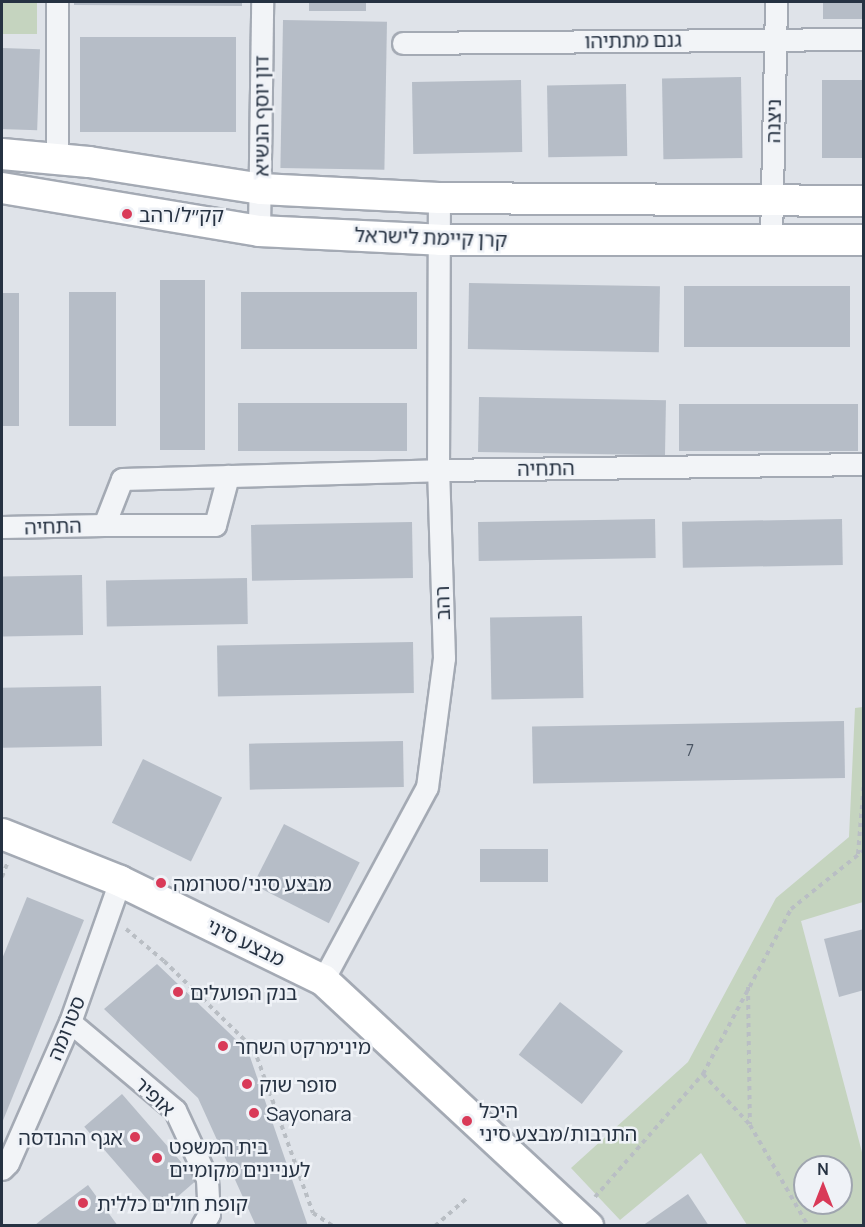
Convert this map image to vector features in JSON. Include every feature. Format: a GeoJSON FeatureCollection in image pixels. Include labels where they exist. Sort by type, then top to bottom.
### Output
{"type":"FeatureCollection","features":[{"type":"Feature","properties":{"kind":"street"},"geometry":{"type":"LineString","coordinates":[[57,2],[57,159]]}},
{"type":"Feature","properties":{"kind":"street","name":"דון יוסף הנשיא"},"geometry":{"type":"LineString","coordinates":[[259,231],[262,2]]}},
{"type":"Feature","properties":{"kind":"street","name":"ניצנה"},"geometry":{"type":"LineString","coordinates":[[771,241],[776,2]]}},
{"type":"Feature","properties":{"kind":"street","name":"גנם מתתיהו"},"geometry":{"type":"LineString","coordinates":[[403,43],[864,39]]}},
{"type":"Feature","properties":{"kind":"street","name":"קרן קיימת לישראל"},"geometry":{"type":"LineString","coordinates":[[2,153],[261,189],[439,198],[864,201]]}},
{"type":"Feature","properties":{"kind":"street","name":"קרן קיימת לישראל"},"geometry":{"type":"LineString","coordinates":[[2,188],[259,231],[440,240],[864,240]]}},
{"type":"Feature","properties":{"kind":"street","name":"רהב"},"geometry":{"type":"LineString","coordinates":[[323,980],[427,787],[444,658],[438,470],[439,198]]}},
{"type":"Feature","properties":{"kind":"street","name":"התחיה"},"geometry":{"type":"LineString","coordinates":[[104,525],[122,479],[438,470],[864,464]]}},
{"type":"Feature","properties":{"kind":"street","name":"התחיה"},"geometry":{"type":"LineString","coordinates":[[2,527],[215,525],[228,476]]}},
{"type":"Feature","properties":{"kind":"street","name":"מבצע סיני"},"geometry":{"type":"LineString","coordinates":[[2,834],[120,881],[323,980],[583,1221]]}},
{"type":"Feature","properties":{"kind":"street","name":"סטרומה"},"geometry":{"type":"LineString","coordinates":[[2,1170],[8,1163],[70,1022],[120,881]]}},
{"type":"Feature","properties":{"kind":"street","name":"אופיר"},"geometry":{"type":"LineString","coordinates":[[70,1022],[175,1110],[207,1179],[208,1214],[202,1226]]}},
{"type":"Feature","properties":{"kind":"path"},"geometry":{"type":"LineString","coordinates":[[858,854],[864,781]]}},
{"type":"Feature","properties":{"kind":"path"},"geometry":{"type":"LineString","coordinates":[[583,1221],[703,1074],[790,909],[864,850]]}},
{"type":"Feature","properties":{"kind":"path"},"geometry":{"type":"LineString","coordinates":[[107,913],[164,961],[254,1049],[313,1213],[333,1226]]}},
{"type":"Feature","properties":{"kind":"path"},"geometry":{"type":"LineString","coordinates":[[748,986],[750,1125]]}},
{"type":"Feature","properties":{"kind":"path"},"geometry":{"type":"LineString","coordinates":[[703,1074],[750,1125],[808,1226]]}},
{"type":"Feature","properties":{"kind":"path"},"geometry":{"type":"LineString","coordinates":[[435,1226],[467,1198]]}},
{"type":"Feature","properties":{"kind":"green space"},"geometry":{"type":"Polygon","coordinates":[[[2,2],[37,2],[37,34],[2,34],[2,2]]]}},
{"type":"Feature","properties":{"kind":"green space"},"geometry":{"type":"Polygon","coordinates":[[[863,707],[863,902],[801,921],[863,1156],[863,1225],[747,1225],[701,1153],[620,1220],[571,1168],[688,1062],[776,898],[849,837],[855,708],[863,707]]]}},
{"type":"Feature","properties":{"kind":"building"},"geometry":{"type":"Polygon","coordinates":[[[74,2],[242,2],[242,6],[74,5],[74,2]]]}},
{"type":"Feature","properties":{"kind":"building"},"geometry":{"type":"Polygon","coordinates":[[[309,2],[366,2],[366,11],[309,11],[309,2]]]}},
{"type":"Feature","properties":{"kind":"building"},"geometry":{"type":"Polygon","coordinates":[[[823,2],[864,2],[864,19],[823,19],[823,2]]]}},
{"type":"Feature","properties":{"kind":"building"},"geometry":{"type":"Polygon","coordinates":[[[283,20],[387,22],[384,170],[280,168],[283,20]]]}},
{"type":"Feature","properties":{"kind":"building"},"geometry":{"type":"Polygon","coordinates":[[[80,37],[236,37],[236,132],[80,132],[80,37]]]}},
{"type":"Feature","properties":{"kind":"building"},"geometry":{"type":"Polygon","coordinates":[[[2,48],[40,49],[37,130],[2,129],[2,48]]]}},
{"type":"Feature","properties":{"kind":"building"},"geometry":{"type":"Polygon","coordinates":[[[741,77],[742,158],[663,159],[662,78],[741,77]]]}},
{"type":"Feature","properties":{"kind":"building"},"geometry":{"type":"Polygon","coordinates":[[[521,80],[522,152],[413,154],[412,82],[521,80]]]}},
{"type":"Feature","properties":{"kind":"building"},"geometry":{"type":"Polygon","coordinates":[[[822,80],[864,80],[864,158],[822,158],[822,80]]]}},
{"type":"Feature","properties":{"kind":"building"},"geometry":{"type":"Polygon","coordinates":[[[626,84],[627,156],[548,157],[547,85],[626,84]]]}},
{"type":"Feature","properties":{"kind":"building"},"geometry":{"type":"Polygon","coordinates":[[[160,280],[205,280],[205,450],[160,450],[160,280]]]}},
{"type":"Feature","properties":{"kind":"building"},"geometry":{"type":"Polygon","coordinates":[[[469,283],[660,286],[659,352],[468,349],[469,283]]]}},
{"type":"Feature","properties":{"kind":"building"},"geometry":{"type":"Polygon","coordinates":[[[684,286],[850,286],[850,347],[684,347],[684,286]]]}},
{"type":"Feature","properties":{"kind":"building"},"geometry":{"type":"Polygon","coordinates":[[[69,292],[116,292],[116,426],[69,426],[69,292]]]}},
{"type":"Feature","properties":{"kind":"building"},"geometry":{"type":"Polygon","coordinates":[[[241,292],[417,292],[417,349],[241,349],[241,292]]]}},
{"type":"Feature","properties":{"kind":"building"},"geometry":{"type":"Polygon","coordinates":[[[2,293],[19,293],[19,426],[2,426],[2,293]]]}},
{"type":"Feature","properties":{"kind":"building"},"geometry":{"type":"Polygon","coordinates":[[[479,397],[666,400],[665,455],[478,452],[479,397]]]}},
{"type":"Feature","properties":{"kind":"building"},"geometry":{"type":"Polygon","coordinates":[[[238,403],[407,403],[407,451],[238,451],[238,403]]]}},
{"type":"Feature","properties":{"kind":"building"},"geometry":{"type":"Polygon","coordinates":[[[679,404],[858,404],[858,451],[679,451],[679,404]]]}},
{"type":"Feature","properties":{"kind":"building"},"geometry":{"type":"Polygon","coordinates":[[[655,519],[656,558],[479,561],[478,522],[655,519]]]}},
{"type":"Feature","properties":{"kind":"building"},"geometry":{"type":"Polygon","coordinates":[[[842,519],[843,565],[683,568],[682,522],[842,519]]]}},
{"type":"Feature","properties":{"kind":"building"},"geometry":{"type":"Polygon","coordinates":[[[412,522],[413,578],[252,581],[251,525],[412,522]]]}},
{"type":"Feature","properties":{"kind":"building"},"geometry":{"type":"Polygon","coordinates":[[[82,575],[83,635],[3,636],[2,576],[82,575]]]}},
{"type":"Feature","properties":{"kind":"building"},"geometry":{"type":"Polygon","coordinates":[[[247,578],[248,624],[107,626],[106,580],[247,578]]]}},
{"type":"Feature","properties":{"kind":"building"},"geometry":{"type":"Polygon","coordinates":[[[582,616],[583,698],[491,700],[490,618],[582,616]]]}},
{"type":"Feature","properties":{"kind":"building"},"geometry":{"type":"Polygon","coordinates":[[[413,642],[414,693],[218,696],[217,645],[413,642]]]}},
{"type":"Feature","properties":{"kind":"building"},"geometry":{"type":"Polygon","coordinates":[[[101,686],[102,746],[3,748],[2,688],[101,686]]]}},
{"type":"Feature","properties":{"kind":"building"},"geometry":{"type":"Polygon","coordinates":[[[844,721],[845,778],[533,783],[532,726],[844,721]]]}},
{"type":"Feature","properties":{"kind":"building"},"geometry":{"type":"Polygon","coordinates":[[[403,741],[404,787],[250,790],[249,744],[403,741]]]}},
{"type":"Feature","properties":{"kind":"building"},"geometry":{"type":"Polygon","coordinates":[[[143,759],[222,798],[191,861],[112,823],[143,759]]]}},
{"type":"Feature","properties":{"kind":"building"},"geometry":{"type":"Polygon","coordinates":[[[284,824],[360,863],[329,923],[253,885],[284,824]]]}},
{"type":"Feature","properties":{"kind":"building"},"geometry":{"type":"Polygon","coordinates":[[[480,849],[548,849],[548,882],[480,882],[480,849]]]}},
{"type":"Feature","properties":{"kind":"building"},"geometry":{"type":"Polygon","coordinates":[[[27,897],[84,920],[2,1123],[2,959],[27,897]]]}},
{"type":"Feature","properties":{"kind":"building"},"geometry":{"type":"Polygon","coordinates":[[[864,929],[864,990],[839,997],[824,939],[864,929]]]}},
{"type":"Feature","properties":{"kind":"building"},"geometry":{"type":"Polygon","coordinates":[[[157,964],[248,1051],[308,1226],[256,1226],[198,1098],[104,1009],[157,964]]]}},
{"type":"Feature","properties":{"kind":"building"},"geometry":{"type":"Polygon","coordinates":[[[560,1002],[623,1051],[582,1104],[519,1055],[560,1002]]]}},
{"type":"Feature","properties":{"kind":"building"},"geometry":{"type":"Polygon","coordinates":[[[122,1094],[197,1180],[159,1213],[84,1127],[122,1094]]]}},
{"type":"Feature","properties":{"kind":"building","name":"קופת חולים כללית"},"geometry":{"type":"Polygon","coordinates":[[[88,1185],[118,1226],[34,1226],[41,1220],[88,1185]]]}},
{"type":"Feature","properties":{"kind":"building"},"geometry":{"type":"Polygon","coordinates":[[[688,1194],[709,1226],[642,1226],[688,1194]]]}},
{"type":"Feature","properties":{"kind":"place","name":"קק״ל/רהב"},"geometry":{"type":"Point","coordinates":[127,214]}},
{"type":"Feature","properties":{"kind":"place","name":"מבצע סיני/סטרומה"},"geometry":{"type":"Point","coordinates":[161,883]}},
{"type":"Feature","properties":{"kind":"place","name":"בנק הפועלים"},"geometry":{"type":"Point","coordinates":[178,992]}},
{"type":"Feature","properties":{"kind":"place","name":"מינימרקט השחר"},"geometry":{"type":"Point","coordinates":[223,1046]}},
{"type":"Feature","properties":{"kind":"place","name":"סופר שוק"},"geometry":{"type":"Point","coordinates":[247,1084]}},
{"type":"Feature","properties":{"kind":"place","name":"Sayonara"},"geometry":{"type":"Point","coordinates":[254,1113]}},
{"type":"Feature","properties":{"kind":"place","name":"היכל התרבות/מבצע סיני"},"geometry":{"type":"Point","coordinates":[467,1121]}},
{"type":"Feature","properties":{"kind":"place","name":"אגף ההנדסה"},"geometry":{"type":"Point","coordinates":[135,1137]}},
{"type":"Feature","properties":{"kind":"place","name":"בית המשפט לעניינים מקומיים"},"geometry":{"type":"Point","coordinates":[157,1158]}},
{"type":"Feature","properties":{"kind":"place","name":"קופת חולים כללית"},"geometry":{"type":"Point","coordinates":[83,1203]}}]}
